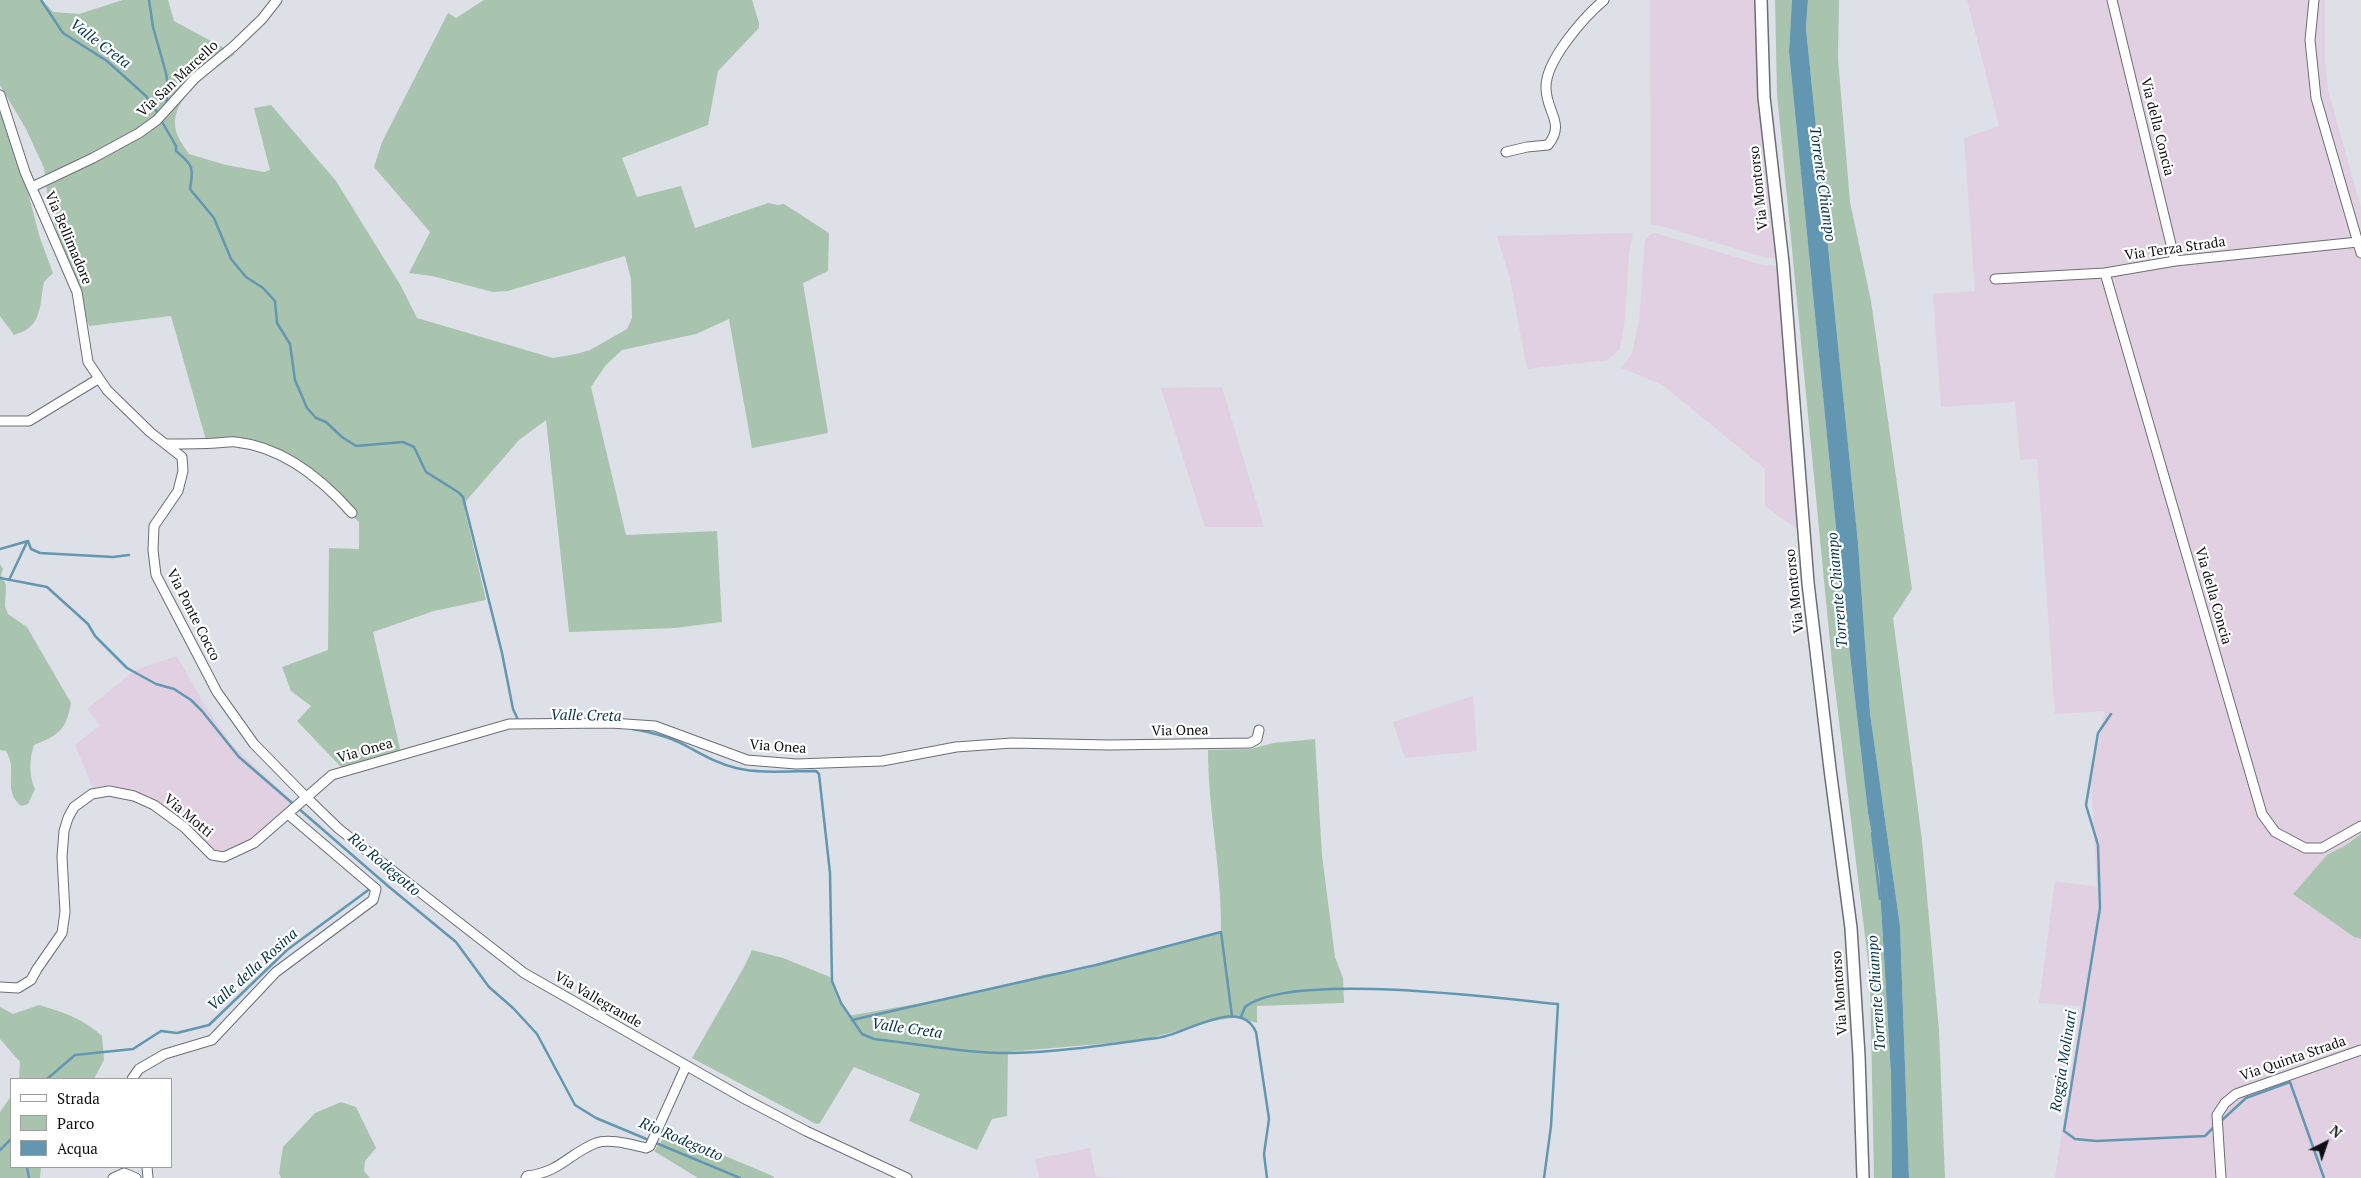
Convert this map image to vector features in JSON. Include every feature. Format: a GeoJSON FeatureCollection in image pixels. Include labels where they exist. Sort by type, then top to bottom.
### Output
{"type":"FeatureCollection","features":[{"type":"Feature","properties":{"kind":"main road","name":"Via Montorso"},"geometry":{"type":"LineString","coordinates":[[1761,0],[1764,96],[1783,263],[1808,583],[1851,928],[1859,1056],[1863,1178]]}},
{"type":"Feature","properties":{"kind":"street","name":"Via San Marcello"},"geometry":{"type":"LineString","coordinates":[[32,187],[124,141],[157,120],[195,78],[234,46],[262,19],[277,0]]}},
{"type":"Feature","properties":{"kind":"street"},"geometry":{"type":"LineString","coordinates":[[1506,152],[1527,146],[1548,146],[1556,136],[1556,119],[1546,89],[1547,74],[1580,21],[1604,0]]}},
{"type":"Feature","properties":{"kind":"street","name":"Via della Concia"},"geometry":{"type":"LineString","coordinates":[[2112,0],[2175,261]]}},
{"type":"Feature","properties":{"kind":"street"},"geometry":{"type":"LineString","coordinates":[[2314,0],[2310,40],[2316,98],[2361,253]]}},
{"type":"Feature","properties":{"kind":"street","name":"Via Bellimadore"},"geometry":{"type":"LineString","coordinates":[[0,95],[32,187],[77,292],[88,362],[107,390]]}},
{"type":"Feature","properties":{"kind":"street","name":"Via Terza Strada"},"geometry":{"type":"LineString","coordinates":[[1995,279],[2105,273],[2175,261],[2358,242]]}},
{"type":"Feature","properties":{"kind":"street","name":"Via della Concia"},"geometry":{"type":"LineString","coordinates":[[2105,273],[2262,814],[2275,832],[2304,848],[2322,848],[2361,826]]}},
{"type":"Feature","properties":{"kind":"street"},"geometry":{"type":"LineString","coordinates":[[0,421],[29,421],[98,379]]}},
{"type":"Feature","properties":{"kind":"street","name":"Via Ponte Cocco"},"geometry":{"type":"LineString","coordinates":[[107,390],[182,457],[183,471],[178,491],[154,526],[153,550],[156,576],[217,692],[254,744],[304,800]]}},
{"type":"Feature","properties":{"kind":"street"},"geometry":{"type":"LineString","coordinates":[[166,444],[235,442],[268,449],[283,455],[309,475],[318,478],[333,491],[352,513]]}},
{"type":"Feature","properties":{"kind":"street","name":"Via Onea"},"geometry":{"type":"LineString","coordinates":[[304,800],[332,775],[509,724],[611,723],[655,726],[747,760],[796,764],[882,761],[956,747],[1012,743],[1109,745],[1250,743],[1257,739],[1259,730]]}},
{"type":"Feature","properties":{"kind":"street","name":"Via Motti"},"geometry":{"type":"LineString","coordinates":[[0,987],[18,988],[31,980],[62,932],[65,912],[62,857],[64,831],[74,807],[83,799],[92,794],[109,792],[134,796],[154,804],[184,827],[217,857],[238,852],[254,843],[304,800]]}},
{"type":"Feature","properties":{"kind":"street","name":"Via Vallegrande"},"geometry":{"type":"LineString","coordinates":[[304,800],[524,973],[686,1066],[806,1131],[907,1178]]}},
{"type":"Feature","properties":{"kind":"street"},"geometry":{"type":"LineString","coordinates":[[133,1078],[139,1069],[165,1054],[212,1040],[276,972],[373,900],[373,886],[289,812]]}},
{"type":"Feature","properties":{"kind":"street","name":"Via Quinta Strada"},"geometry":{"type":"LineString","coordinates":[[2221,1178],[2218,1115],[2225,1103],[2236,1094],[2361,1050]]}},
{"type":"Feature","properties":{"kind":"street"},"geometry":{"type":"LineString","coordinates":[[526,1178],[527,1176],[555,1170],[573,1156],[597,1143],[611,1142],[646,1148],[652,1142],[686,1066]]}},
{"type":"Feature","properties":{"kind":"street"},"geometry":{"type":"LineString","coordinates":[[114,1178],[124,1173],[136,1178]]}},
{"type":"Feature","properties":{"kind":"shaded area"},"geometry":{"type":"Polygon","coordinates":[[[1650,0],[1760,0],[1778,259],[1763,257],[1651,224],[1650,0]]]}},
{"type":"Feature","properties":{"kind":"shaded area"},"geometry":{"type":"Polygon","coordinates":[[[1967,0],[2325,0],[2325,62],[2328,90],[2361,208],[2361,834],[2327,855],[2294,894],[2354,937],[2361,939],[2361,1178],[2055,1178],[2081,1006],[2039,1003],[2055,881],[2097,887],[2091,780],[2105,711],[2055,714],[2037,459],[2020,460],[2015,402],[1941,407],[1933,294],[1975,291],[1964,138],[1999,126],[1967,0]]]}},
{"type":"Feature","properties":{"kind":"shaded area"},"geometry":{"type":"Polygon","coordinates":[[[1633,233],[1629,253],[1625,318],[1620,349],[1607,360],[1527,369],[1510,279],[1497,236],[1633,233]]]}},
{"type":"Feature","properties":{"kind":"shaded area"},"geometry":{"type":"Polygon","coordinates":[[[1655,233],[1759,264],[1778,266],[1801,532],[1765,506],[1765,469],[1663,385],[1621,368],[1632,354],[1639,320],[1645,241],[1650,234],[1655,233]]]}},
{"type":"Feature","properties":{"kind":"shaded area"},"geometry":{"type":"Polygon","coordinates":[[[1222,387],[1264,527],[1205,527],[1161,388],[1222,387]]]}},
{"type":"Feature","properties":{"kind":"shaded area"},"geometry":{"type":"Polygon","coordinates":[[[177,656],[205,706],[231,744],[296,805],[280,825],[218,857],[173,816],[121,793],[116,799],[105,786],[93,788],[75,745],[100,725],[87,709],[135,670],[177,656]]]}},
{"type":"Feature","properties":{"kind":"shaded area"},"geometry":{"type":"Polygon","coordinates":[[[1473,696],[1477,751],[1405,758],[1393,722],[1473,696]]]}},
{"type":"Feature","properties":{"kind":"shaded area"},"geometry":{"type":"Polygon","coordinates":[[[1090,1148],[1096,1177],[1128,1178],[1039,1178],[1035,1159],[1090,1148]]]}},
{"type":"Feature","properties":{"kind":"green space"},"geometry":{"type":"Polygon","coordinates":[[[0,0],[42,0],[53,12],[79,14],[123,0],[168,0],[174,21],[235,54],[207,75],[189,93],[177,112],[176,131],[189,154],[226,165],[264,172],[270,170],[254,108],[271,105],[336,181],[401,286],[417,318],[553,358],[590,350],[627,329],[632,318],[631,279],[625,256],[508,291],[493,292],[432,276],[409,273],[430,232],[374,167],[382,142],[448,13],[456,18],[484,0],[752,0],[759,28],[718,71],[708,125],[622,158],[637,197],[681,186],[695,228],[768,203],[784,204],[829,233],[828,271],[803,283],[828,433],[752,448],[729,319],[696,334],[622,350],[605,366],[591,387],[626,535],[717,531],[722,622],[675,628],[569,632],[546,420],[519,440],[466,501],[465,511],[486,600],[434,611],[373,632],[401,753],[342,768],[297,721],[311,706],[291,691],[282,667],[328,650],[329,548],[359,549],[359,522],[308,475],[258,448],[206,440],[171,316],[89,326],[63,253],[48,200],[44,168],[26,129],[0,85],[0,0]]]}},
{"type":"Feature","properties":{"kind":"green space"},"geometry":{"type":"Polygon","coordinates":[[[1775,0],[1792,0],[1789,52],[1839,558],[1868,813],[1879,873],[1891,1075],[1892,1178],[1874,1178],[1870,978],[1832,663],[1777,94],[1775,0]]]}},
{"type":"Feature","properties":{"kind":"green space"},"geometry":{"type":"Polygon","coordinates":[[[1808,0],[1839,0],[1838,59],[1850,202],[1871,301],[1912,589],[1893,618],[1922,840],[1939,1030],[1945,1178],[1909,1178],[1900,926],[1870,713],[1858,543],[1806,28],[1808,0]]]}},
{"type":"Feature","properties":{"kind":"green space"},"geometry":{"type":"Polygon","coordinates":[[[0,112],[16,147],[40,238],[53,273],[44,282],[40,307],[35,321],[30,327],[14,335],[0,316],[0,112]]]}},
{"type":"Feature","properties":{"kind":"green space"},"geometry":{"type":"Polygon","coordinates":[[[0,564],[3,569],[1,575],[6,585],[5,606],[8,614],[27,627],[71,703],[64,726],[50,738],[34,745],[30,768],[35,789],[28,804],[21,806],[12,792],[9,758],[6,751],[0,750],[0,564]]]}},
{"type":"Feature","properties":{"kind":"green space"},"geometry":{"type":"Polygon","coordinates":[[[1315,739],[1322,855],[1335,957],[1343,978],[1344,1003],[1257,1006],[1257,1023],[1238,1017],[1214,1021],[1143,1040],[1008,1052],[1007,1116],[992,1119],[977,1150],[909,1121],[920,1094],[854,1067],[820,1123],[816,1124],[692,1058],[752,950],[783,958],[830,977],[838,1000],[848,1016],[973,994],[1047,974],[1077,971],[1221,932],[1221,909],[1210,796],[1208,750],[1250,749],[1274,743],[1315,739]]]}},
{"type":"Feature","properties":{"kind":"green space"},"geometry":{"type":"Polygon","coordinates":[[[2361,834],[2361,939],[2354,937],[2293,894],[2327,855],[2361,834]]]}},
{"type":"Feature","properties":{"kind":"green space"},"geometry":{"type":"Polygon","coordinates":[[[39,1005],[57,1010],[88,1025],[102,1036],[104,1060],[95,1078],[19,1078],[20,1062],[0,1039],[0,1007],[13,1014],[39,1005]]]}},
{"type":"Feature","properties":{"kind":"green space"},"geometry":{"type":"Polygon","coordinates":[[[10,1097],[10,1168],[41,1168],[40,1178],[0,1178],[0,1112],[10,1097]]]}},
{"type":"Feature","properties":{"kind":"green space"},"geometry":{"type":"Polygon","coordinates":[[[341,1102],[356,1107],[376,1148],[365,1161],[364,1171],[370,1178],[281,1178],[279,1173],[283,1147],[315,1113],[341,1102]]]}},
{"type":"Feature","properties":{"kind":"green space"},"geometry":{"type":"Polygon","coordinates":[[[668,1132],[774,1178],[698,1178],[654,1151],[668,1132]]]}},
{"type":"Feature","properties":{"kind":"water"},"geometry":{"type":"Polygon","coordinates":[[[1792,0],[1808,0],[1806,28],[1858,543],[1870,713],[1900,926],[1909,1178],[1892,1178],[1891,1075],[1879,873],[1868,813],[1839,558],[1789,52],[1792,0]]]}},
{"type":"Feature","properties":{"kind":"waterway","name":"Valle Creta"},"geometry":{"type":"LineString","coordinates":[[41,0],[63,33],[107,61],[146,96],[159,115]]}},
{"type":"Feature","properties":{"kind":"waterway"},"geometry":{"type":"LineString","coordinates":[[149,0],[153,27],[166,73],[168,87],[166,106]]}},
{"type":"Feature","properties":{"kind":"waterway","name":"Valle Creta"},"geometry":{"type":"LineString","coordinates":[[161,120],[176,146],[176,151],[189,163],[192,171],[190,189],[214,218],[231,259],[246,277],[263,288],[275,301],[277,323],[290,344],[295,380],[307,408],[316,418],[326,422],[342,437],[356,446],[403,442],[414,447],[426,472],[463,497],[502,653],[513,709],[519,722]]}},
{"type":"Feature","properties":{"kind":"waterway"},"geometry":{"type":"LineString","coordinates":[[28,541],[31,549],[40,553],[113,557],[129,555]]}},
{"type":"Feature","properties":{"kind":"waterway"},"geometry":{"type":"LineString","coordinates":[[0,549],[28,541]]}},
{"type":"Feature","properties":{"kind":"waterway"},"geometry":{"type":"LineString","coordinates":[[9,580],[27,542]]}},
{"type":"Feature","properties":{"kind":"waterway","name":"Rio Rodegotto"},"geometry":{"type":"LineString","coordinates":[[0,578],[47,587],[88,624],[95,636],[127,668],[156,684],[174,689],[191,700],[239,757],[388,886],[456,942],[489,987],[513,1008],[537,1034],[575,1105],[596,1118],[740,1178]]}},
{"type":"Feature","properties":{"kind":"waterway","name":"Roggia Molinari"},"geometry":{"type":"LineString","coordinates":[[2111,714],[2098,733],[2086,805],[2098,845],[2100,908],[2064,1131],[2075,1139],[2096,1141],[2205,1136],[2214,1127]]}},
{"type":"Feature","properties":{"kind":"waterway","name":"Valle Creta"},"geometry":{"type":"LineString","coordinates":[[632,729],[669,738],[718,762],[736,768],[765,772],[816,771],[819,774],[830,873],[832,981],[841,1003],[862,1034],[874,1039],[944,1048],[1014,1053],[1068,1049],[1157,1038],[1225,1017],[1238,1017],[1248,1022],[1256,1032],[1269,1119],[1264,1154],[1267,1178]]}},
{"type":"Feature","properties":{"kind":"waterway","name":"Torrente Chiampo"},"geometry":{"type":"LineString","coordinates":[[1872,833],[1880,899]]}},
{"type":"Feature","properties":{"kind":"waterway","name":"Valle della Rosina"},"geometry":{"type":"LineString","coordinates":[[48,1078],[75,1055],[133,1049],[161,1031],[177,1033],[209,1025],[287,950],[371,888]]}},
{"type":"Feature","properties":{"kind":"waterway"},"geometry":{"type":"LineString","coordinates":[[852,1020],[1096,965],[1221,932],[1232,1016]]}},
{"type":"Feature","properties":{"kind":"waterway"},"geometry":{"type":"LineString","coordinates":[[1241,1017],[1245,1007],[1269,996],[1304,990],[1395,990],[1558,1004],[1551,1126],[1544,1178]]}},
{"type":"Feature","properties":{"kind":"waterway","name":"Roggia Molinari"},"geometry":{"type":"LineString","coordinates":[[2220,1122],[2246,1098],[2290,1082],[2324,1178]]}},
{"type":"Feature","properties":{"kind":"waterway","name":"Valle della Rosina"},"geometry":{"type":"LineString","coordinates":[[0,1150],[10,1140]]}},
{"type":"Feature","properties":{"kind":"waterway"},"geometry":{"type":"LineString","coordinates":[[27,1168],[29,1178]]}}]}
